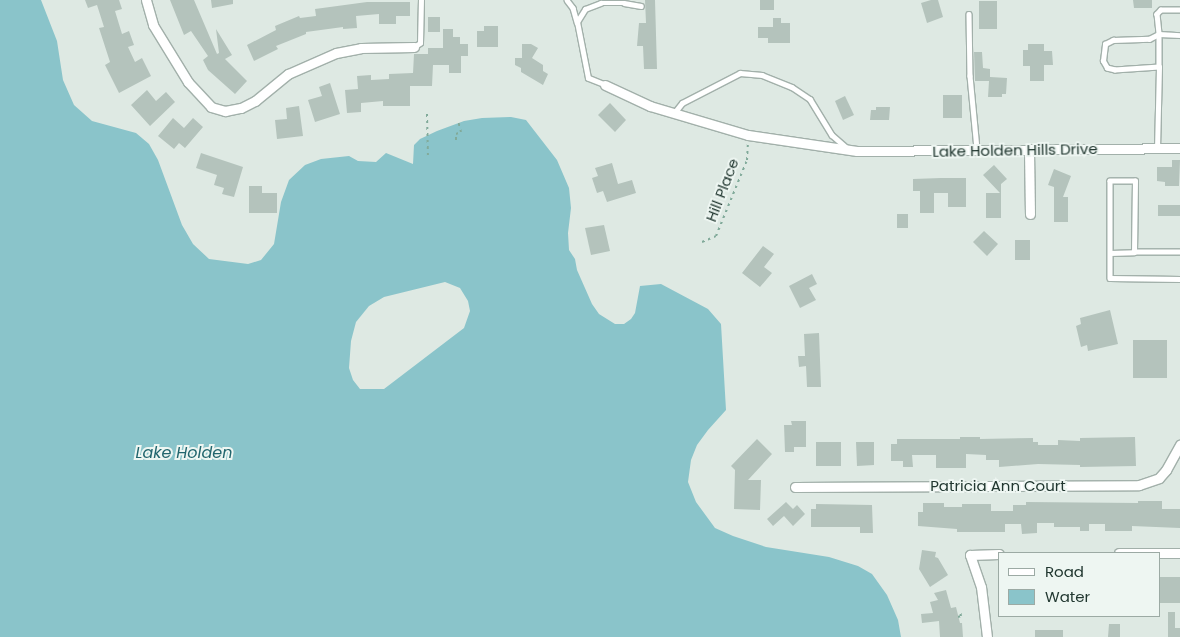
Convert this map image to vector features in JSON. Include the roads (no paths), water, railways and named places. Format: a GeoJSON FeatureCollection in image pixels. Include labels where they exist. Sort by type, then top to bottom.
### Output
{"type":"FeatureCollection","features":[{"type":"Feature","properties":{"kind":"street"},"geometry":{"type":"LineString","coordinates":[[146,0],[153,26],[188,82],[211,107],[225,110],[241,108],[254,101],[288,74],[336,53],[361,48],[414,47]]}},
{"type":"Feature","properties":{"kind":"street","name":"Lake Holden Hills Drive"},"geometry":{"type":"LineString","coordinates":[[605,85],[650,106],[748,135],[850,150],[1029,151],[1180,148]]}},
{"type":"Feature","properties":{"kind":"street"},"geometry":{"type":"LineString","coordinates":[[1029,151],[1030,214]]}},
{"type":"Feature","properties":{"kind":"street","name":"Patricia Ann Court"},"geometry":{"type":"LineString","coordinates":[[795,487],[1139,485],[1158,478],[1166,470],[1180,444]]}},
{"type":"Feature","properties":{"kind":"street"},"geometry":{"type":"LineString","coordinates":[[1160,553],[1180,553]]}},
{"type":"Feature","properties":{"kind":"street"},"geometry":{"type":"LineString","coordinates":[[988,637],[981,587],[970,555],[998,554]]}},
{"type":"Feature","properties":{"kind":"lane"},"geometry":{"type":"LineString","coordinates":[[414,47],[420,43],[421,0]]}},
{"type":"Feature","properties":{"kind":"lane"},"geometry":{"type":"LineString","coordinates":[[567,0],[573,8],[577,22],[588,78],[605,85]]}},
{"type":"Feature","properties":{"kind":"lane"},"geometry":{"type":"LineString","coordinates":[[577,22],[585,9],[601,3],[624,3],[641,6]]}},
{"type":"Feature","properties":{"kind":"lane"},"geometry":{"type":"LineString","coordinates":[[1157,149],[1159,34],[1157,14],[1161,10],[1180,10]]}},
{"type":"Feature","properties":{"kind":"lane"},"geometry":{"type":"LineString","coordinates":[[969,14],[970,76],[978,151]]}},
{"type":"Feature","properties":{"kind":"lane"},"geometry":{"type":"LineString","coordinates":[[1159,67],[1115,70],[1107,68],[1103,61],[1105,44],[1114,40],[1149,39],[1159,34],[1180,35]]}},
{"type":"Feature","properties":{"kind":"lane"},"geometry":{"type":"LineString","coordinates":[[675,112],[682,103],[740,73],[762,75],[792,86],[810,99],[832,135],[850,150]]}},
{"type":"Feature","properties":{"kind":"lane"},"geometry":{"type":"LineString","coordinates":[[1134,252],[1135,181],[1110,181],[1110,278],[1180,279]]}},
{"type":"Feature","properties":{"kind":"lane"},"geometry":{"type":"LineString","coordinates":[[1110,253],[1180,252]]}},
{"type":"Feature","properties":{"kind":"water","name":"Lake Holden"},"geometry":{"type":"Polygon","coordinates":[[[0,0],[41,0],[57,41],[63,80],[74,105],[92,121],[136,133],[149,144],[158,160],[182,225],[193,244],[209,259],[248,264],[261,260],[274,244],[281,202],[289,180],[305,165],[321,159],[349,156],[358,161],[376,162],[386,153],[413,164],[414,145],[420,139],[437,131],[464,121],[482,118],[511,117],[526,120],[557,160],[569,188],[571,208],[568,233],[569,250],[575,259],[577,270],[592,304],[599,314],[615,324],[624,324],[635,313],[640,286],[661,284],[708,309],[721,324],[726,410],[697,445],[691,460],[688,482],[696,502],[715,528],[733,536],[766,547],[829,557],[858,566],[872,574],[887,595],[898,620],[901,637],[0,637],[0,0]],[[445,282],[384,297],[369,306],[356,322],[351,341],[349,368],[353,380],[360,389],[384,389],[464,328],[470,311],[468,301],[460,288],[445,282]]]}}]}
